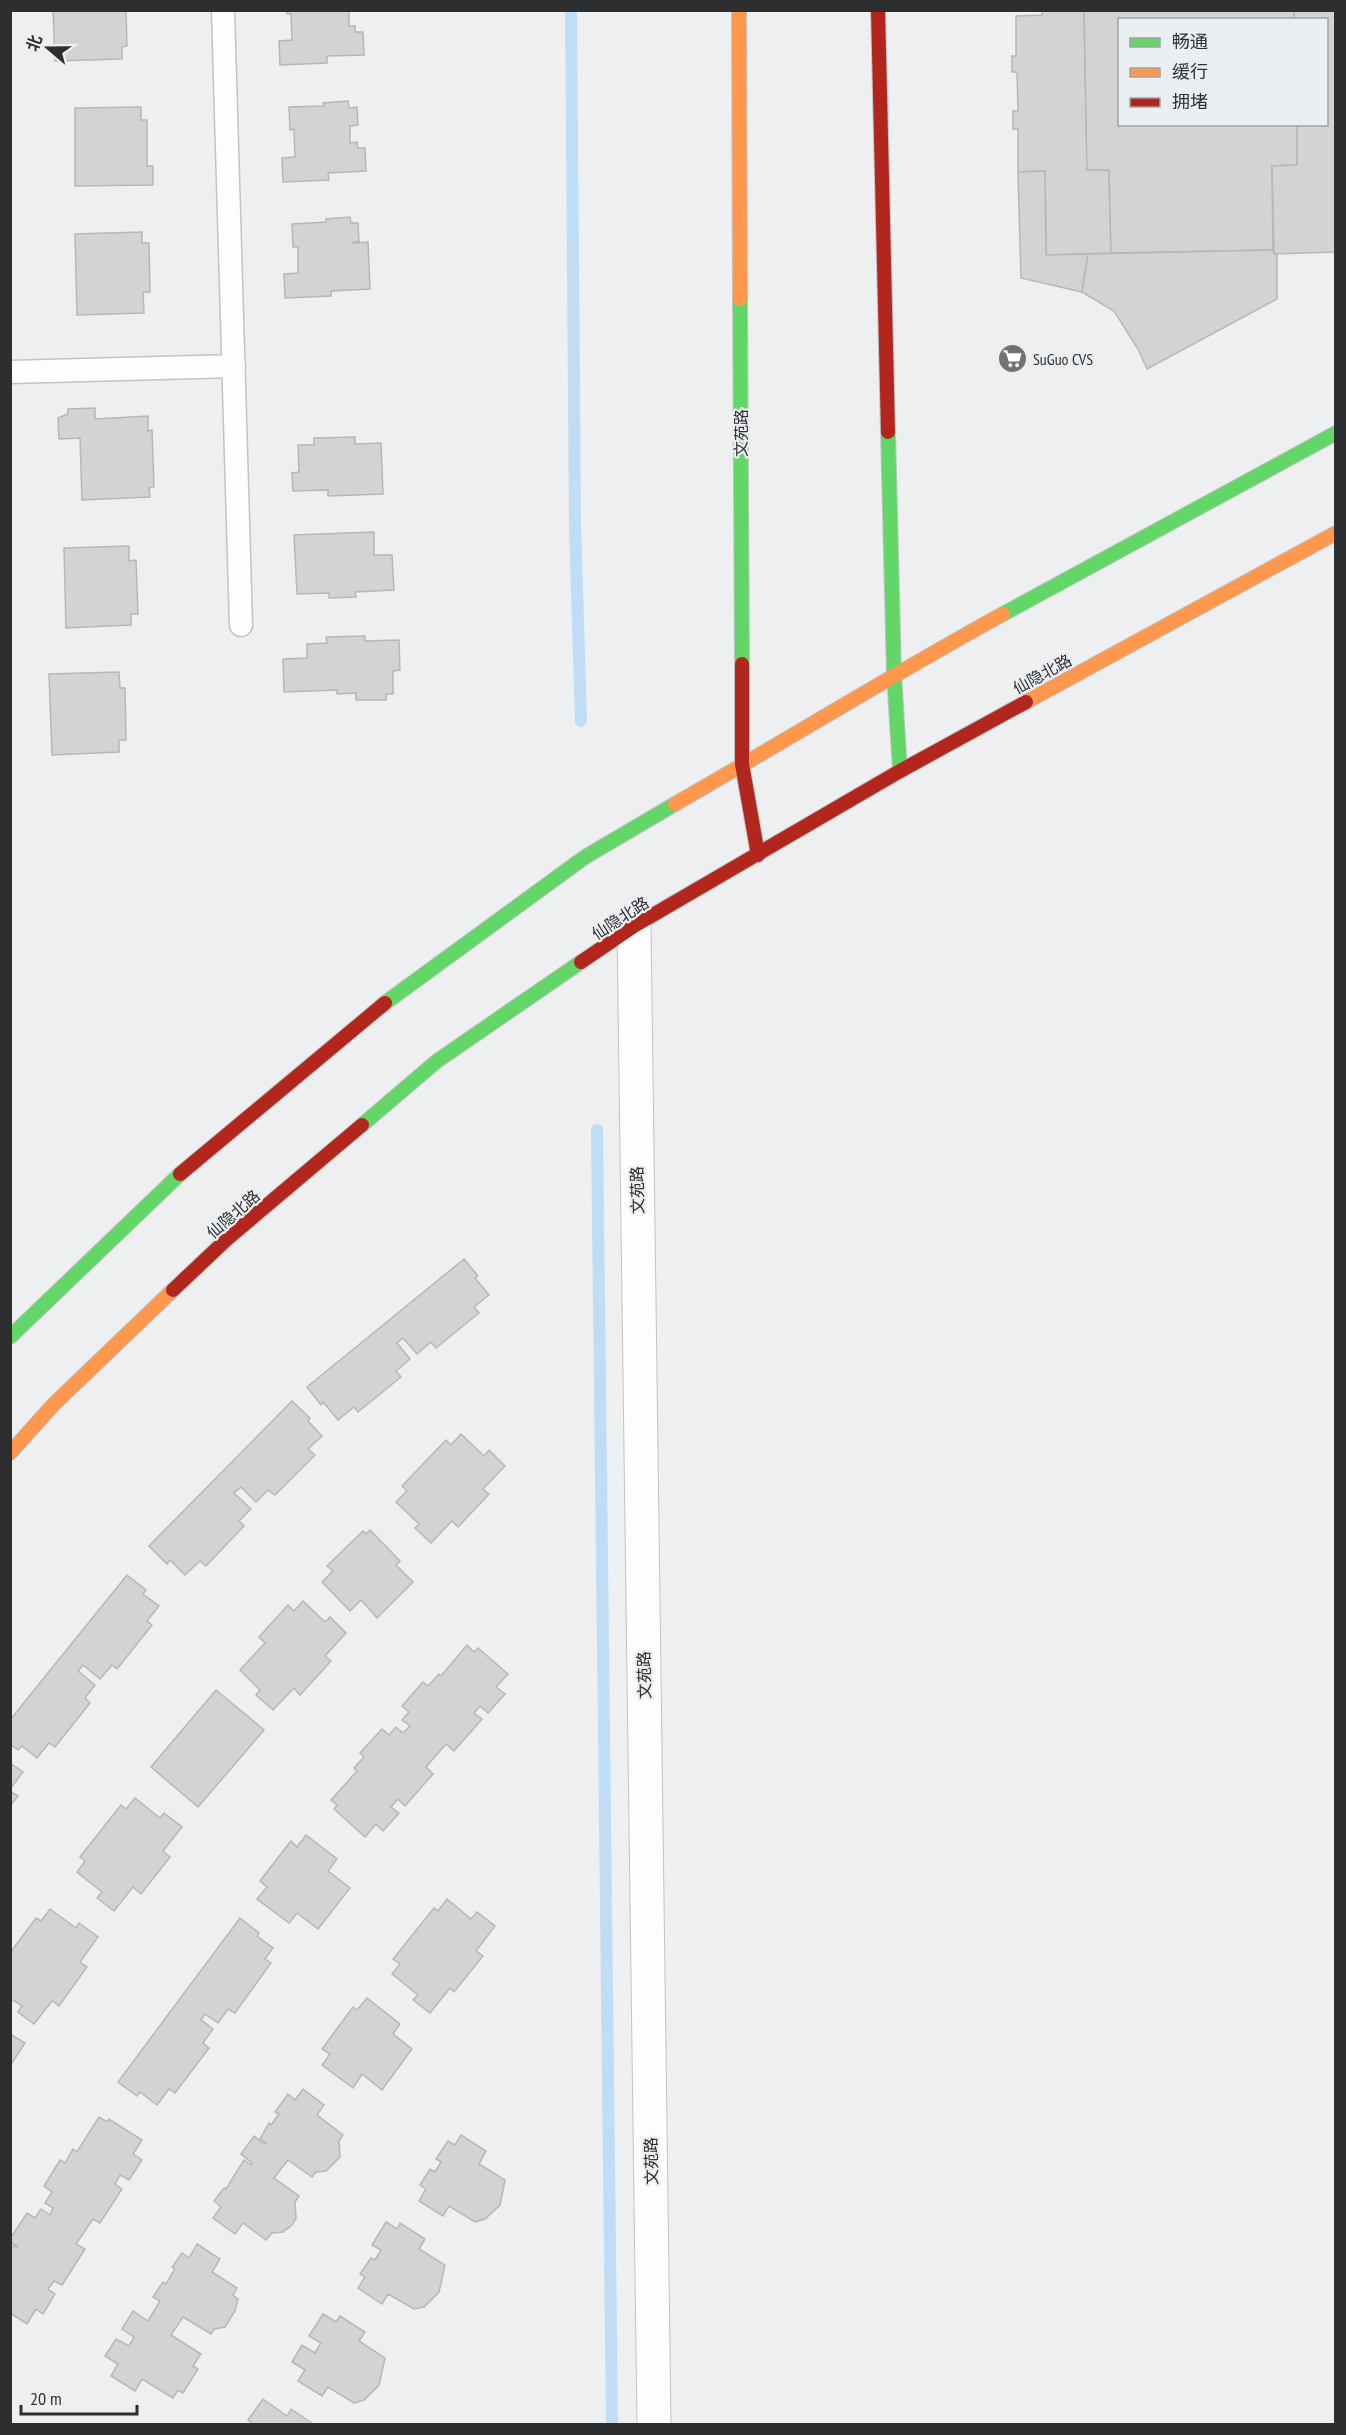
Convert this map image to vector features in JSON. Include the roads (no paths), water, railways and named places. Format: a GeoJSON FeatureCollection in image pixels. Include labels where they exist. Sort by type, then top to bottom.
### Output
{"type":"FeatureCollection","features":[{"type":"Feature","properties":{"kind":"main road","name":"文苑路"},"geometry":{"type":"LineString","coordinates":[[739,10],[742,764],[758,855]]}},
{"type":"Feature","properties":{"kind":"main road"},"geometry":{"type":"LineString","coordinates":[[878,10],[894,674],[900,771]]}},
{"type":"Feature","properties":{"kind":"main road"},"geometry":{"type":"LineString","coordinates":[[10,1337],[173,1180],[380,1007],[585,857],[858,698],[894,674],[1335,433]]}},
{"type":"Feature","properties":{"kind":"main road","name":"仙隐北路"},"geometry":{"type":"LineString","coordinates":[[10,1453],[53,1405],[227,1239],[437,1061],[634,926],[900,771],[1335,532]]}},
{"type":"Feature","properties":{"kind":"street","name":"文苑路"},"geometry":{"type":"LineString","coordinates":[[634,926],[654,2424]]}},
{"type":"Feature","properties":{"kind":"lane"},"geometry":{"type":"LineString","coordinates":[[223,10],[241,625]]}},
{"type":"Feature","properties":{"kind":"lane"},"geometry":{"type":"LineString","coordinates":[[10,372],[234,366]]}},
{"type":"Feature","properties":{"kind":"waterway"},"geometry":{"type":"LineString","coordinates":[[571,10],[575,524],[581,721]]}},
{"type":"Feature","properties":{"kind":"waterway"},"geometry":{"type":"LineString","coordinates":[[597,1130],[612,2424]]}},
{"type":"Feature","properties":{"kind":"place","name":"SuGuo CVS"},"geometry":{"type":"Point","coordinates":[1012,359]}}]}
